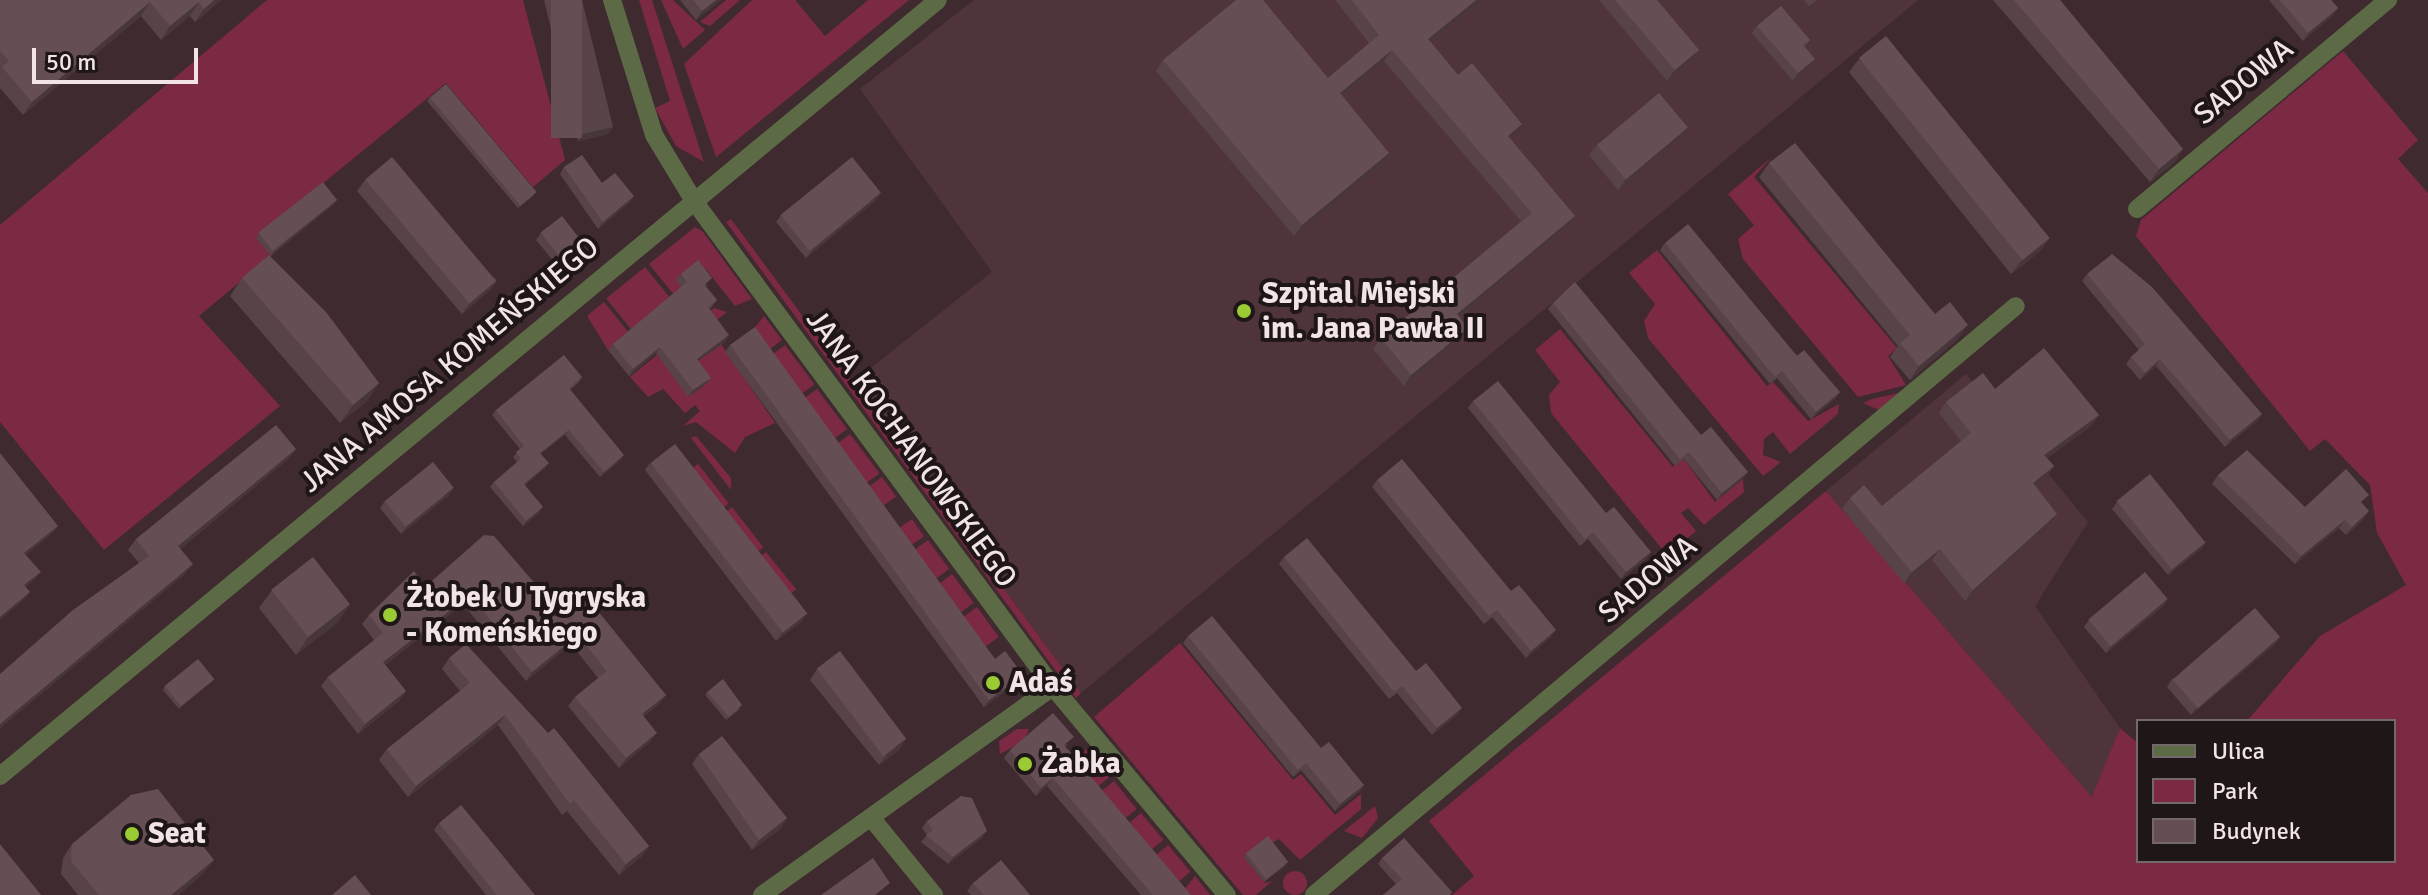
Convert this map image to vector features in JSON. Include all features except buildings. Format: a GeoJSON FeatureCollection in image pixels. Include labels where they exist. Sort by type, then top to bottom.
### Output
{"type":"FeatureCollection","features":[{"type":"Feature","properties":{"kind":"street","name":"JANA KOCHANOWSKIEGO"},"geometry":{"type":"LineString","coordinates":[[612,0],[649,122],[694,201],[1053,687],[1227,895]]}},
{"type":"Feature","properties":{"kind":"street","name":"JANA AMOSA KOMEŃSKIEGO"},"geometry":{"type":"LineString","coordinates":[[0,776],[938,0]]}},
{"type":"Feature","properties":{"kind":"street","name":"SADOWA"},"geometry":{"type":"LineString","coordinates":[[2137,209],[2388,0]]}},
{"type":"Feature","properties":{"kind":"street","name":"SADOWA"},"geometry":{"type":"LineString","coordinates":[[1314,895],[2016,306]]}},
{"type":"Feature","properties":{"kind":"street"},"geometry":{"type":"LineString","coordinates":[[762,895],[873,820],[1053,687]]}},
{"type":"Feature","properties":{"kind":"street"},"geometry":{"type":"LineString","coordinates":[[873,820],[934,895]]}},
{"type":"Feature","properties":{"kind":"shaded area","name":"Szpital Miejski im. Jana Pawła II"},"geometry":{"type":"Polygon","coordinates":[[[974,0],[1918,0],[1081,693],[852,383],[992,272],[860,89],[974,0]]]}},
{"type":"Feature","properties":{"kind":"shaded area"},"geometry":{"type":"Polygon","coordinates":[[[1966,374],[2088,522],[2035,606],[2120,728],[2093,798],[1826,491],[1966,374]]]}},
{"type":"Feature","properties":{"kind":"green space"},"geometry":{"type":"Polygon","coordinates":[[[267,0],[523,0],[565,160],[533,187],[446,83],[257,237],[271,256],[199,316],[280,406],[104,550],[0,422],[0,225],[267,0]]]}},
{"type":"Feature","properties":{"kind":"green space"},"geometry":{"type":"Polygon","coordinates":[[[639,0],[652,0],[704,162],[676,146],[655,108],[670,101],[639,0]]]}},
{"type":"Feature","properties":{"kind":"green space"},"geometry":{"type":"Polygon","coordinates":[[[661,0],[673,0],[705,30],[683,49],[661,0]]]}},
{"type":"Feature","properties":{"kind":"green space"},"geometry":{"type":"Polygon","coordinates":[[[726,0],[740,0],[710,26],[700,22],[726,0]]]}},
{"type":"Feature","properties":{"kind":"green space"},"geometry":{"type":"Polygon","coordinates":[[[752,0],[795,0],[825,36],[868,0],[909,0],[716,157],[684,64],[752,0]]]}},
{"type":"Feature","properties":{"kind":"green space"},"geometry":{"type":"Polygon","coordinates":[[[2343,51],[2418,140],[2398,159],[2428,193],[2428,895],[1452,895],[1474,876],[1429,821],[1826,491],[2092,797],[2120,728],[2136,741],[2136,863],[2396,863],[2396,719],[2249,719],[2320,636],[2406,585],[2377,533],[2370,485],[2325,439],[2310,451],[2136,236],[2141,220],[2343,51]]]}},
{"type":"Feature","properties":{"kind":"green space"},"geometry":{"type":"Polygon","coordinates":[[[1772,157],[1754,177],[1897,348],[1888,356],[1906,385],[1858,397],[1743,259],[1738,239],[1754,225],[1728,194],[1772,157]]]}},
{"type":"Feature","properties":{"kind":"green space"},"geometry":{"type":"Polygon","coordinates":[[[731,219],[1081,693],[1076,698],[726,222],[731,219]]]}},
{"type":"Feature","properties":{"kind":"green space"},"geometry":{"type":"Polygon","coordinates":[[[695,227],[703,232],[752,299],[735,306],[705,268],[674,295],[649,264],[695,227]]]}},
{"type":"Feature","properties":{"kind":"green space"},"geometry":{"type":"Polygon","coordinates":[[[1657,250],[1767,386],[1773,382],[1808,421],[1839,404],[1838,414],[1790,454],[1773,432],[1764,439],[1763,455],[1781,462],[1763,476],[1648,338],[1644,321],[1655,304],[1629,273],[1657,250]]]}},
{"type":"Feature","properties":{"kind":"green space"},"geometry":{"type":"Polygon","coordinates":[[[645,267],[670,298],[631,330],[606,298],[645,267]]]}},
{"type":"Feature","properties":{"kind":"green space"},"geometry":{"type":"Polygon","coordinates":[[[604,302],[629,333],[608,350],[587,316],[604,302]]]}},
{"type":"Feature","properties":{"kind":"green space"},"geometry":{"type":"Polygon","coordinates":[[[714,308],[727,312],[713,323],[706,355],[721,344],[775,423],[745,437],[735,453],[696,422],[683,426],[700,411],[695,405],[685,413],[663,389],[648,397],[630,377],[714,308]]]}},
{"type":"Feature","properties":{"kind":"green space"},"geometry":{"type":"Polygon","coordinates":[[[764,316],[782,340],[766,352],[751,332],[764,316]]]}},
{"type":"Feature","properties":{"kind":"green space"},"geometry":{"type":"Polygon","coordinates":[[[1560,329],[1673,467],[1684,459],[1715,502],[1743,479],[1744,492],[1704,525],[1688,508],[1681,513],[1696,531],[1667,555],[1551,413],[1549,395],[1560,382],[1535,350],[1560,329]]]}},
{"type":"Feature","properties":{"kind":"green space"},"geometry":{"type":"Polygon","coordinates":[[[785,345],[814,384],[799,396],[770,356],[785,345]]]}},
{"type":"Feature","properties":{"kind":"green space"},"geometry":{"type":"Polygon","coordinates":[[[817,389],[847,429],[831,441],[801,401],[817,389]]]}},
{"type":"Feature","properties":{"kind":"green space"},"geometry":{"type":"Polygon","coordinates":[[[1908,391],[1881,411],[1863,403],[1872,399],[1908,391]]]}},
{"type":"Feature","properties":{"kind":"green space"},"geometry":{"type":"Polygon","coordinates":[[[850,434],[879,473],[864,485],[835,445],[850,434]]]}},
{"type":"Feature","properties":{"kind":"green space"},"geometry":{"type":"Polygon","coordinates":[[[696,436],[731,478],[731,490],[691,438],[696,436]]]}},
{"type":"Feature","properties":{"kind":"green space"},"geometry":{"type":"Polygon","coordinates":[[[698,464],[729,503],[720,510],[689,471],[698,464]]]}},
{"type":"Feature","properties":{"kind":"green space"},"geometry":{"type":"Polygon","coordinates":[[[882,477],[896,496],[880,508],[866,489],[882,477]]]}},
{"type":"Feature","properties":{"kind":"green space"},"geometry":{"type":"Polygon","coordinates":[[[732,507],[763,547],[755,554],[723,514],[732,507]]]}},
{"type":"Feature","properties":{"kind":"green space"},"geometry":{"type":"Polygon","coordinates":[[[912,519],[924,536],[908,548],[896,530],[912,519]]]}},
{"type":"Feature","properties":{"kind":"green space"},"geometry":{"type":"Polygon","coordinates":[[[928,540],[949,569],[933,581],[912,552],[928,540]]]}},
{"type":"Feature","properties":{"kind":"green space"},"geometry":{"type":"Polygon","coordinates":[[[766,552],[796,589],[788,596],[757,559],[766,552]]]}},
{"type":"Feature","properties":{"kind":"green space"},"geometry":{"type":"Polygon","coordinates":[[[952,574],[974,603],[958,614],[937,585],[952,574]]]}},
{"type":"Feature","properties":{"kind":"green space"},"geometry":{"type":"Polygon","coordinates":[[[977,607],[999,637],[983,649],[961,619],[977,607]]]}},
{"type":"Feature","properties":{"kind":"green space"},"geometry":{"type":"Polygon","coordinates":[[[1180,643],[1293,780],[1301,774],[1335,815],[1361,794],[1361,809],[1300,860],[1279,839],[1244,857],[1265,883],[1272,881],[1256,895],[1243,895],[1094,717],[1180,643]]]}},
{"type":"Feature","properties":{"kind":"green space"},"geometry":{"type":"Polygon","coordinates":[[[1017,729],[1029,729],[1024,741],[1000,754],[999,741],[1017,729]]]}},
{"type":"Feature","properties":{"kind":"green space"},"geometry":{"type":"Polygon","coordinates":[[[1087,749],[1110,777],[1091,792],[1068,764],[1087,749]]]}},
{"type":"Feature","properties":{"kind":"green space"},"geometry":{"type":"Polygon","coordinates":[[[1114,781],[1137,809],[1119,823],[1096,795],[1114,781]]]}},
{"type":"Feature","properties":{"kind":"green space"},"geometry":{"type":"Polygon","coordinates":[[[1375,806],[1378,818],[1362,838],[1344,831],[1375,806]]]}},
{"type":"Feature","properties":{"kind":"green space"},"geometry":{"type":"Polygon","coordinates":[[[1141,813],[1163,840],[1146,855],[1123,828],[1141,813]]]}},
{"type":"Feature","properties":{"kind":"green space"},"geometry":{"type":"Polygon","coordinates":[[[1168,845],[1190,872],[1173,887],[1150,860],[1168,845]]]}},
{"type":"Feature","properties":{"kind":"green space"},"geometry":{"type":"Polygon","coordinates":[[[1295,871],[1303,875],[1307,883],[1303,891],[1295,895],[1287,891],[1283,883],[1287,875],[1295,871]]]}},
{"type":"Feature","properties":{"kind":"green space"},"geometry":{"type":"Polygon","coordinates":[[[1195,876],[1210,895],[1180,895],[1195,876]]]}},
{"type":"Feature","properties":{"kind":"place","name":"Szpital Miejski im. Jana Pawła II"},"geometry":{"type":"Point","coordinates":[1244,311]}},
{"type":"Feature","properties":{"kind":"place","name":"Żłobek U Tygryska - Komeńskiego"},"geometry":{"type":"Point","coordinates":[390,615]}},
{"type":"Feature","properties":{"kind":"place","name":"Adaś"},"geometry":{"type":"Point","coordinates":[993,683]}},
{"type":"Feature","properties":{"kind":"place","name":"Żabka"},"geometry":{"type":"Point","coordinates":[1025,764]}},
{"type":"Feature","properties":{"kind":"place","name":"Seat"},"geometry":{"type":"Point","coordinates":[132,834]}}]}
